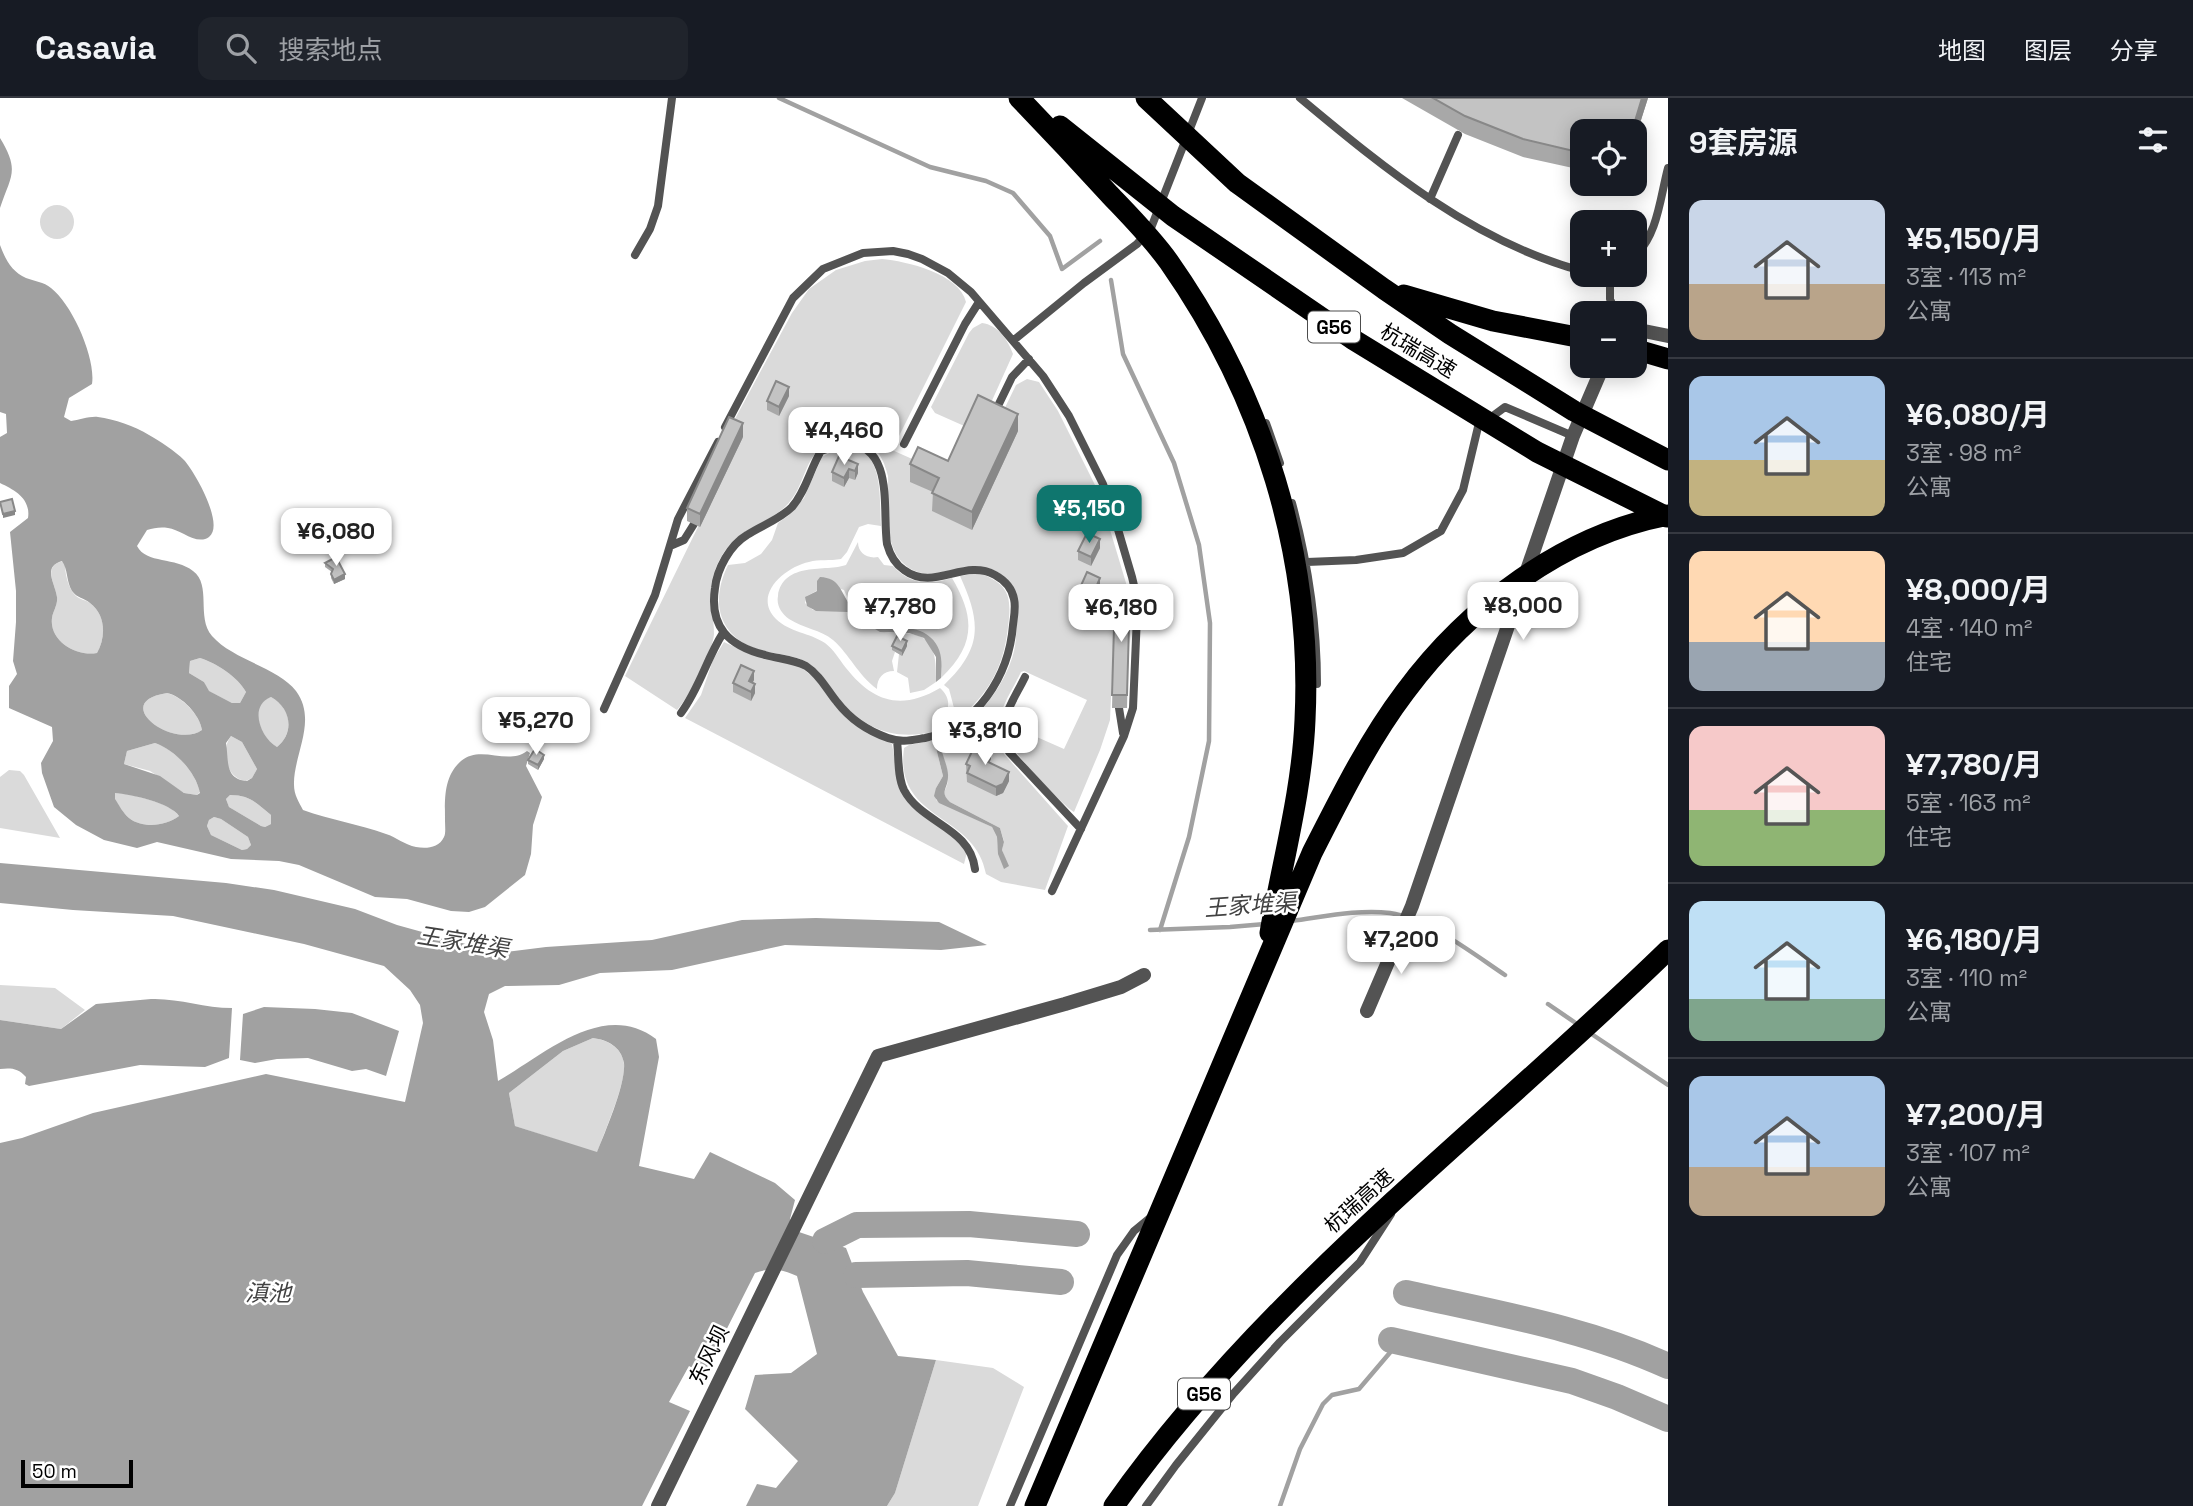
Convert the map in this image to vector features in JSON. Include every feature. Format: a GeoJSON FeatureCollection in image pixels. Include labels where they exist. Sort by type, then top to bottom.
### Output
{"type":"FeatureCollection","features":[{"type":"Feature","properties":{"kind":"highway"},"geometry":{"type":"LineString","coordinates":[[1020,98],[1168,261],[1220,345],[1246,397],[1286,516],[1298,576],[1304,629],[1305,722],[1295,804],[1263,973]]}},
{"type":"Feature","properties":{"kind":"highway","name":"杭瑞高速"},"geometry":{"type":"LineString","coordinates":[[1026,98],[1173,216],[1354,340],[1537,452],[1668,516]]}},
{"type":"Feature","properties":{"kind":"highway","name":"杭瑞高速"},"geometry":{"type":"LineString","coordinates":[[1146,98],[1237,183],[1384,289],[1450,334],[1574,411],[1668,460]]}},
{"type":"Feature","properties":{"kind":"highway"},"geometry":{"type":"LineString","coordinates":[[1384,289],[1493,321],[1570,336]]}},
{"type":"Feature","properties":{"kind":"highway"},"geometry":{"type":"LineString","coordinates":[[1647,353],[1668,359]]}},
{"type":"Feature","properties":{"kind":"highway"},"geometry":{"type":"LineString","coordinates":[[1035,1506],[1312,853],[1381,728],[1405,691],[1469,621],[1539,568],[1612,530],[1668,516]]}},
{"type":"Feature","properties":{"kind":"highway","name":"杭瑞高速"},"geometry":{"type":"LineString","coordinates":[[1114,1506],[1174,1428],[1232,1362],[1311,1280],[1666,952]]}},
{"type":"Feature","properties":{"kind":"street"},"geometry":{"type":"LineString","coordinates":[[1647,332],[1668,336]]}},
{"type":"Feature","properties":{"kind":"street"},"geometry":{"type":"LineString","coordinates":[[1367,1011],[1412,906],[1573,436],[1598,378]]}},
{"type":"Feature","properties":{"kind":"street","name":"东风坝"},"geometry":{"type":"LineString","coordinates":[[658,1506],[878,1056],[1121,987],[1144,975]]}},
{"type":"Feature","properties":{"kind":"lane"},"geometry":{"type":"LineString","coordinates":[[635,255],[650,229],[658,206],[672,98]]}},
{"type":"Feature","properties":{"kind":"lane"},"geometry":{"type":"LineString","coordinates":[[1014,340],[1129,250],[1151,228],[1202,98]]}},
{"type":"Feature","properties":{"kind":"lane"},"geometry":{"type":"LineString","coordinates":[[1300,98],[1365,152],[1430,199],[1517,248],[1570,268]]}},
{"type":"Feature","properties":{"kind":"lane"},"geometry":{"type":"LineString","coordinates":[[1430,199],[1458,135]]}},
{"type":"Feature","properties":{"kind":"lane"},"geometry":{"type":"LineString","coordinates":[[1647,242],[1668,168]]}},
{"type":"Feature","properties":{"kind":"lane"},"geometry":{"type":"LineString","coordinates":[[1151,228],[1218,328],[1238,364],[1273,439],[1287,487]]}},
{"type":"Feature","properties":{"kind":"lane"},"geometry":{"type":"LineString","coordinates":[[604,709],[655,595],[678,519],[793,298],[812,277],[830,265],[850,257],[893,251],[922,259],[961,282],[1014,340],[1057,397],[1094,464],[1112,509],[1136,594],[1133,708],[1124,736],[1052,891]]}},
{"type":"Feature","properties":{"kind":"lane"},"geometry":{"type":"LineString","coordinates":[[904,444],[965,324],[979,302]]}},
{"type":"Feature","properties":{"kind":"lane"},"geometry":{"type":"LineString","coordinates":[[995,413],[1012,377],[1029,359]]}},
{"type":"Feature","properties":{"kind":"lane"},"geometry":{"type":"LineString","coordinates":[[1307,562],[1356,560],[1402,553],[1441,531],[1463,490],[1478,427],[1505,407],[1573,436]]}},
{"type":"Feature","properties":{"kind":"lane"},"geometry":{"type":"LineString","coordinates":[[847,442],[866,448],[875,455],[883,475],[887,544],[902,569],[920,579],[979,569],[1002,579],[1010,588],[1014,599],[1009,655],[986,697],[963,721],[944,733],[897,741],[870,730],[849,716],[820,678],[807,667],[791,660],[752,651],[723,633],[718,624],[714,590],[717,576],[732,549],[743,537],[792,507],[821,451],[847,442]]}},
{"type":"Feature","properties":{"kind":"lane"},"geometry":{"type":"LineString","coordinates":[[1290,498],[1307,562],[1314,612],[1317,684]]}},
{"type":"Feature","properties":{"kind":"lane"},"geometry":{"type":"LineString","coordinates":[[670,546],[684,540],[694,524]]}},
{"type":"Feature","properties":{"kind":"lane"},"geometry":{"type":"LineString","coordinates":[[681,713],[697,691],[706,664],[723,633]]}},
{"type":"Feature","properties":{"kind":"lane"},"geometry":{"type":"LineString","coordinates":[[1025,677],[1002,723],[1003,743],[1081,829]]}},
{"type":"Feature","properties":{"kind":"lane"},"geometry":{"type":"LineString","coordinates":[[1119,708],[1124,736]]}},
{"type":"Feature","properties":{"kind":"lane"},"geometry":{"type":"LineString","coordinates":[[897,741],[900,778],[906,794],[962,838],[971,851],[975,869]]}},
{"type":"Feature","properties":{"kind":"lane"},"geometry":{"type":"LineString","coordinates":[[1146,1506],[1234,1393],[1360,1262],[1396,1205],[1412,1186]]}},
{"type":"Feature","properties":{"kind":"lane"},"geometry":{"type":"LineString","coordinates":[[1010,1506],[1117,1255],[1130,1236],[1157,1212],[1170,1189]]}},
{"type":"Feature","properties":{"kind":"shaded area"},"geometry":{"type":"Polygon","coordinates":[[[57,205],[69,210],[74,222],[69,234],[57,239],[45,234],[40,222],[45,210],[57,205]]]}},
{"type":"Feature","properties":{"kind":"shaded area"},"geometry":{"type":"Polygon","coordinates":[[[882,259],[918,266],[943,277],[962,292],[966,302],[892,450],[919,462],[939,495],[998,422],[1016,385],[1027,379],[1039,382],[1058,411],[1099,493],[1126,583],[1128,594],[1115,607],[1110,720],[1074,812],[1018,755],[1008,739],[1007,728],[1012,712],[1019,709],[1037,718],[1030,734],[1064,749],[1087,700],[1024,671],[1005,702],[998,722],[999,743],[1004,754],[1068,826],[1045,890],[1001,882],[986,874],[979,854],[967,839],[923,804],[911,790],[904,772],[904,748],[934,740],[943,776],[936,788],[936,800],[992,827],[998,848],[1008,867],[1002,850],[1004,841],[1000,828],[950,802],[945,796],[948,777],[940,739],[965,725],[976,715],[987,704],[1004,678],[1015,648],[1018,602],[1014,589],[1006,578],[987,568],[925,573],[914,571],[903,563],[896,554],[889,534],[888,476],[879,454],[866,442],[843,438],[823,445],[810,461],[798,490],[785,507],[729,546],[712,579],[713,642],[700,674],[677,710],[625,676],[742,437],[729,430],[792,313],[809,289],[836,270],[882,259]]]}},
{"type":"Feature","properties":{"kind":"shaded area"},"geometry":{"type":"Polygon","coordinates":[[[982,323],[1002,334],[1013,354],[985,416],[971,429],[935,413],[931,407],[969,333],[982,323]]]}},
{"type":"Feature","properties":{"kind":"shaded area"},"geometry":{"type":"Polygon","coordinates":[[[842,446],[856,448],[866,454],[873,463],[879,487],[881,526],[868,524],[859,527],[841,559],[809,562],[782,576],[774,583],[770,592],[770,610],[776,619],[787,627],[825,643],[856,680],[877,695],[900,701],[926,695],[940,688],[945,693],[948,709],[937,731],[908,735],[895,734],[871,726],[838,698],[811,665],[746,644],[727,627],[722,616],[720,592],[728,565],[745,563],[761,554],[772,540],[778,523],[804,498],[822,457],[842,446]]]}},
{"type":"Feature","properties":{"kind":"shaded area"},"geometry":{"type":"Polygon","coordinates":[[[858,542],[864,554],[878,557],[884,565],[893,566],[913,580],[935,582],[952,578],[965,605],[968,630],[961,654],[952,666],[941,678],[939,653],[927,636],[910,629],[885,627],[869,621],[854,607],[844,590],[817,581],[818,590],[807,596],[805,603],[813,610],[851,614],[887,633],[920,636],[931,646],[936,667],[936,682],[924,690],[910,693],[908,678],[897,672],[899,654],[902,655],[892,650],[895,652],[892,661],[894,671],[881,676],[877,689],[833,640],[789,619],[779,606],[778,596],[788,577],[807,570],[846,565],[858,542]]]}},
{"type":"Feature","properties":{"kind":"shaded area"},"geometry":{"type":"Polygon","coordinates":[[[63,561],[73,592],[95,608],[102,620],[102,640],[97,653],[89,654],[66,646],[55,634],[52,626],[57,597],[51,571],[57,563],[63,561]]]}},
{"type":"Feature","properties":{"kind":"shaded area"},"geometry":{"type":"Polygon","coordinates":[[[979,573],[997,582],[1006,592],[1008,599],[1008,627],[1002,659],[981,697],[945,728],[954,708],[949,689],[944,685],[966,659],[974,634],[972,607],[960,576],[979,573]]]}},
{"type":"Feature","properties":{"kind":"shaded area"},"geometry":{"type":"Polygon","coordinates":[[[724,642],[750,654],[803,669],[817,680],[850,721],[892,744],[900,789],[953,835],[967,852],[964,864],[685,718],[701,695],[713,660],[724,642]]]}},
{"type":"Feature","properties":{"kind":"shaded area"},"geometry":{"type":"Polygon","coordinates":[[[200,658],[213,663],[238,681],[246,692],[240,703],[232,703],[208,691],[204,682],[189,673],[190,661],[200,658]]]}},
{"type":"Feature","properties":{"kind":"shaded area"},"geometry":{"type":"Polygon","coordinates":[[[167,693],[179,698],[189,707],[198,718],[202,730],[190,735],[176,734],[152,722],[145,714],[144,705],[150,698],[167,693]]]}},
{"type":"Feature","properties":{"kind":"shaded area"},"geometry":{"type":"Polygon","coordinates":[[[271,697],[283,707],[288,720],[286,734],[277,747],[266,737],[258,714],[264,701],[271,697]]]}},
{"type":"Feature","properties":{"kind":"shaded area"},"geometry":{"type":"Polygon","coordinates":[[[231,736],[242,742],[257,769],[252,778],[246,781],[234,775],[227,763],[226,749],[231,736]]]}},
{"type":"Feature","properties":{"kind":"shaded area"},"geometry":{"type":"Polygon","coordinates":[[[155,743],[177,756],[189,770],[200,792],[197,795],[184,793],[150,771],[124,764],[127,751],[155,743]]]}},
{"type":"Feature","properties":{"kind":"shaded area"},"geometry":{"type":"Polygon","coordinates":[[[9,770],[20,771],[24,775],[60,838],[0,828],[0,777],[9,770]]]}},
{"type":"Feature","properties":{"kind":"shaded area"},"geometry":{"type":"Polygon","coordinates":[[[115,792],[159,803],[179,816],[154,825],[141,824],[127,816],[114,799],[115,792]]]}},
{"type":"Feature","properties":{"kind":"shaded area"},"geometry":{"type":"Polygon","coordinates":[[[230,795],[243,796],[257,803],[271,815],[271,824],[261,826],[229,807],[226,799],[230,795]]]}},
{"type":"Feature","properties":{"kind":"shaded area"},"geometry":{"type":"Polygon","coordinates":[[[214,817],[248,837],[251,845],[242,850],[211,835],[207,826],[209,820],[214,817]]]}},
{"type":"Feature","properties":{"kind":"shaded area"},"geometry":{"type":"Polygon","coordinates":[[[0,985],[55,988],[85,1010],[61,1029],[0,1020],[0,985]]]}},
{"type":"Feature","properties":{"kind":"shaded area"},"geometry":{"type":"Polygon","coordinates":[[[593,1038],[613,1045],[623,1058],[624,1064],[618,1095],[597,1153],[515,1126],[509,1093],[563,1051],[593,1038]]]}},
{"type":"Feature","properties":{"kind":"shaded area"},"geometry":{"type":"Polygon","coordinates":[[[936,1360],[993,1368],[1024,1387],[978,1506],[887,1506],[895,1493],[936,1360]]]}},
{"type":"Feature","properties":{"kind":"water"},"geometry":{"type":"Polygon","coordinates":[[[0,138],[10,158],[12,173],[0,208],[0,138]]]}},
{"type":"Feature","properties":{"kind":"water"},"geometry":{"type":"Polygon","coordinates":[[[0,245],[13,269],[26,278],[48,286],[59,296],[81,332],[90,360],[92,384],[69,398],[64,417],[71,421],[104,418],[143,432],[184,460],[201,486],[213,522],[213,531],[209,537],[199,540],[173,529],[157,528],[147,530],[137,546],[147,556],[193,571],[202,584],[205,620],[212,636],[232,651],[279,676],[296,691],[305,714],[294,785],[303,810],[390,835],[412,846],[432,847],[442,841],[445,835],[446,789],[455,767],[469,756],[477,754],[511,756],[527,751],[530,753],[526,766],[542,797],[533,825],[531,854],[525,875],[485,907],[469,912],[451,911],[407,899],[375,897],[299,865],[279,861],[231,859],[157,842],[137,848],[104,840],[76,825],[54,807],[41,763],[53,741],[52,727],[9,708],[9,686],[17,674],[13,661],[16,591],[10,532],[28,518],[28,511],[21,496],[0,483],[0,437],[7,433],[6,414],[0,412],[0,245]],[[62,561],[52,567],[51,576],[57,600],[52,618],[55,634],[73,650],[97,653],[103,633],[99,614],[90,603],[72,591],[62,561]],[[200,658],[190,661],[189,673],[204,682],[209,691],[232,703],[240,703],[246,692],[226,671],[200,658]],[[167,693],[150,698],[144,705],[145,714],[163,729],[190,735],[202,730],[194,712],[173,695],[167,693]],[[271,697],[260,707],[259,722],[262,730],[277,747],[283,741],[288,728],[286,714],[283,707],[271,697]],[[231,736],[226,743],[229,768],[234,777],[247,781],[257,769],[242,742],[231,736]],[[155,743],[127,751],[124,764],[160,776],[184,793],[200,793],[194,777],[184,763],[163,746],[155,743]],[[115,793],[115,799],[129,818],[148,825],[161,824],[179,816],[159,803],[115,793]],[[230,795],[226,799],[229,807],[261,826],[271,824],[271,815],[257,803],[237,795],[230,795]],[[214,817],[209,820],[207,826],[211,835],[242,850],[251,845],[248,837],[214,817]]]}},
{"type":"Feature","properties":{"kind":"water"},"geometry":{"type":"Polygon","coordinates":[[[820,577],[836,583],[852,607],[879,625],[917,630],[930,637],[939,651],[941,678],[936,682],[936,657],[924,638],[909,633],[880,632],[847,612],[816,611],[807,606],[805,597],[817,591],[820,577]]]}},
{"type":"Feature","properties":{"kind":"water"},"geometry":{"type":"Polygon","coordinates":[[[940,739],[948,773],[945,796],[950,802],[1000,828],[1004,842],[1002,850],[1009,866],[1004,869],[992,827],[939,803],[934,796],[943,776],[934,740],[940,739]]]}},
{"type":"Feature","properties":{"kind":"water","name":"滇池"},"geometry":{"type":"Polygon","coordinates":[[[0,863],[226,883],[274,890],[355,909],[397,925],[498,953],[652,940],[742,920],[816,918],[939,922],[987,945],[941,950],[785,945],[672,970],[600,973],[559,985],[505,986],[489,994],[484,1012],[493,1040],[498,1081],[574,1035],[595,1028],[615,1025],[636,1028],[656,1039],[659,1057],[639,1166],[694,1179],[710,1152],[775,1183],[795,1200],[790,1219],[799,1232],[846,1248],[863,1292],[898,1356],[936,1360],[895,1493],[887,1506],[746,1506],[757,1484],[776,1488],[798,1461],[745,1409],[755,1375],[791,1373],[817,1354],[797,1276],[772,1269],[755,1273],[704,1374],[689,1366],[669,1402],[690,1411],[642,1506],[0,1506],[0,1143],[93,1113],[266,1074],[405,1102],[423,1023],[420,1005],[410,990],[384,966],[304,944],[173,916],[0,903],[0,863]],[[593,1038],[563,1051],[509,1093],[515,1126],[597,1152],[618,1095],[624,1063],[617,1048],[593,1038]]]}},
{"type":"Feature","properties":{"kind":"water"},"geometry":{"type":"Polygon","coordinates":[[[151,999],[232,1008],[229,1058],[205,1067],[140,1065],[29,1086],[25,1084],[26,1077],[17,1070],[0,1069],[0,1020],[61,1029],[96,1004],[151,999]]]}},
{"type":"Feature","properties":{"kind":"water"},"geometry":{"type":"Polygon","coordinates":[[[264,1007],[352,1013],[399,1031],[386,1076],[366,1069],[352,1071],[308,1058],[255,1063],[240,1060],[243,1014],[264,1007]]]}},
{"type":"Feature","properties":{"kind":"building"},"geometry":{"type":"Polygon","coordinates":[[[1433,98],[1642,98],[1636,119],[1570,119],[1570,150],[1523,139],[1465,116],[1433,98]]]}},
{"type":"Feature","properties":{"kind":"building"},"geometry":{"type":"Polygon","coordinates":[[[776,381],[789,387],[779,407],[767,401],[776,381]]]}},
{"type":"Feature","properties":{"kind":"building"},"geometry":{"type":"Polygon","coordinates":[[[978,395],[1018,414],[972,512],[932,493],[939,478],[910,464],[918,447],[948,461],[978,395]]]}},
{"type":"Feature","properties":{"kind":"building"},"geometry":{"type":"Polygon","coordinates":[[[729,417],[743,423],[700,514],[687,508],[729,417]]]}},
{"type":"Feature","properties":{"kind":"building"},"geometry":{"type":"Polygon","coordinates":[[[839,456],[858,464],[855,471],[849,469],[844,478],[832,472],[839,456]]]}},
{"type":"Feature","properties":{"kind":"building"},"geometry":{"type":"Polygon","coordinates":[[[12,499],[15,511],[3,514],[0,502],[12,499]]]}},
{"type":"Feature","properties":{"kind":"building"},"geometry":{"type":"Polygon","coordinates":[[[1087,533],[1100,539],[1091,557],[1078,551],[1087,533]]]}},
{"type":"Feature","properties":{"kind":"building"},"geometry":{"type":"Polygon","coordinates":[[[336,557],[345,574],[334,580],[331,574],[333,569],[325,563],[336,557]]]}},
{"type":"Feature","properties":{"kind":"building"},"geometry":{"type":"Polygon","coordinates":[[[1087,572],[1100,578],[1092,597],[1079,590],[1087,572]]]}},
{"type":"Feature","properties":{"kind":"building"},"geometry":{"type":"Polygon","coordinates":[[[1115,593],[1130,593],[1127,695],[1112,695],[1115,593]]]}},
{"type":"Feature","properties":{"kind":"building"},"geometry":{"type":"Polygon","coordinates":[[[897,636],[907,641],[902,651],[892,646],[897,636]]]}},
{"type":"Feature","properties":{"kind":"building"},"geometry":{"type":"Polygon","coordinates":[[[741,665],[754,671],[749,681],[755,684],[751,692],[733,683],[741,665]]]}},
{"type":"Feature","properties":{"kind":"building"},"geometry":{"type":"Polygon","coordinates":[[[976,743],[991,750],[986,761],[1009,772],[1003,784],[996,787],[967,773],[970,766],[966,764],[976,743]]]}},
{"type":"Feature","properties":{"kind":"building"},"geometry":{"type":"Polygon","coordinates":[[[535,749],[544,755],[538,765],[528,760],[535,749]]]}},
{"type":"Feature","properties":{"kind":"waterway"},"geometry":{"type":"LineString","coordinates":[[779,98],[930,167],[986,181],[1013,193],[1050,236],[1062,269],[1100,241]]}},
{"type":"Feature","properties":{"kind":"waterway"},"geometry":{"type":"LineString","coordinates":[[1111,280],[1123,354],[1174,463],[1199,545],[1210,623],[1209,741],[1189,837],[1160,930]]}},
{"type":"Feature","properties":{"kind":"waterway","name":"王家堆渠"},"geometry":{"type":"LineString","coordinates":[[1292,921],[1366,912],[1405,916],[1435,929],[1505,975]]}},
{"type":"Feature","properties":{"kind":"waterway","name":"王家堆渠"},"geometry":{"type":"LineString","coordinates":[[1150,930],[1265,924]]}},
{"type":"Feature","properties":{"kind":"waterway","name":"王家堆渠"},"geometry":{"type":"LineString","coordinates":[[1548,1004],[1580,1026]]}},
{"type":"Feature","properties":{"kind":"waterway","name":"王家堆渠"},"geometry":{"type":"LineString","coordinates":[[1590,1033],[1668,1085]]}},
{"type":"Feature","properties":{"kind":"waterway"},"geometry":{"type":"LineString","coordinates":[[825,1241],[857,1225],[969,1224],[1077,1234]]}},
{"type":"Feature","properties":{"kind":"waterway"},"geometry":{"type":"LineString","coordinates":[[856,1275],[967,1273],[1061,1282]]}},
{"type":"Feature","properties":{"kind":"waterway"},"geometry":{"type":"LineString","coordinates":[[1406,1293],[1572,1331],[1668,1366]]}},
{"type":"Feature","properties":{"kind":"waterway"},"geometry":{"type":"LineString","coordinates":[[1391,1340],[1572,1381],[1668,1419]]}},
{"type":"Feature","properties":{"kind":"waterway"},"geometry":{"type":"LineString","coordinates":[[1280,1506],[1300,1449],[1323,1404],[1332,1395],[1359,1389],[1399,1342]]}}]}
